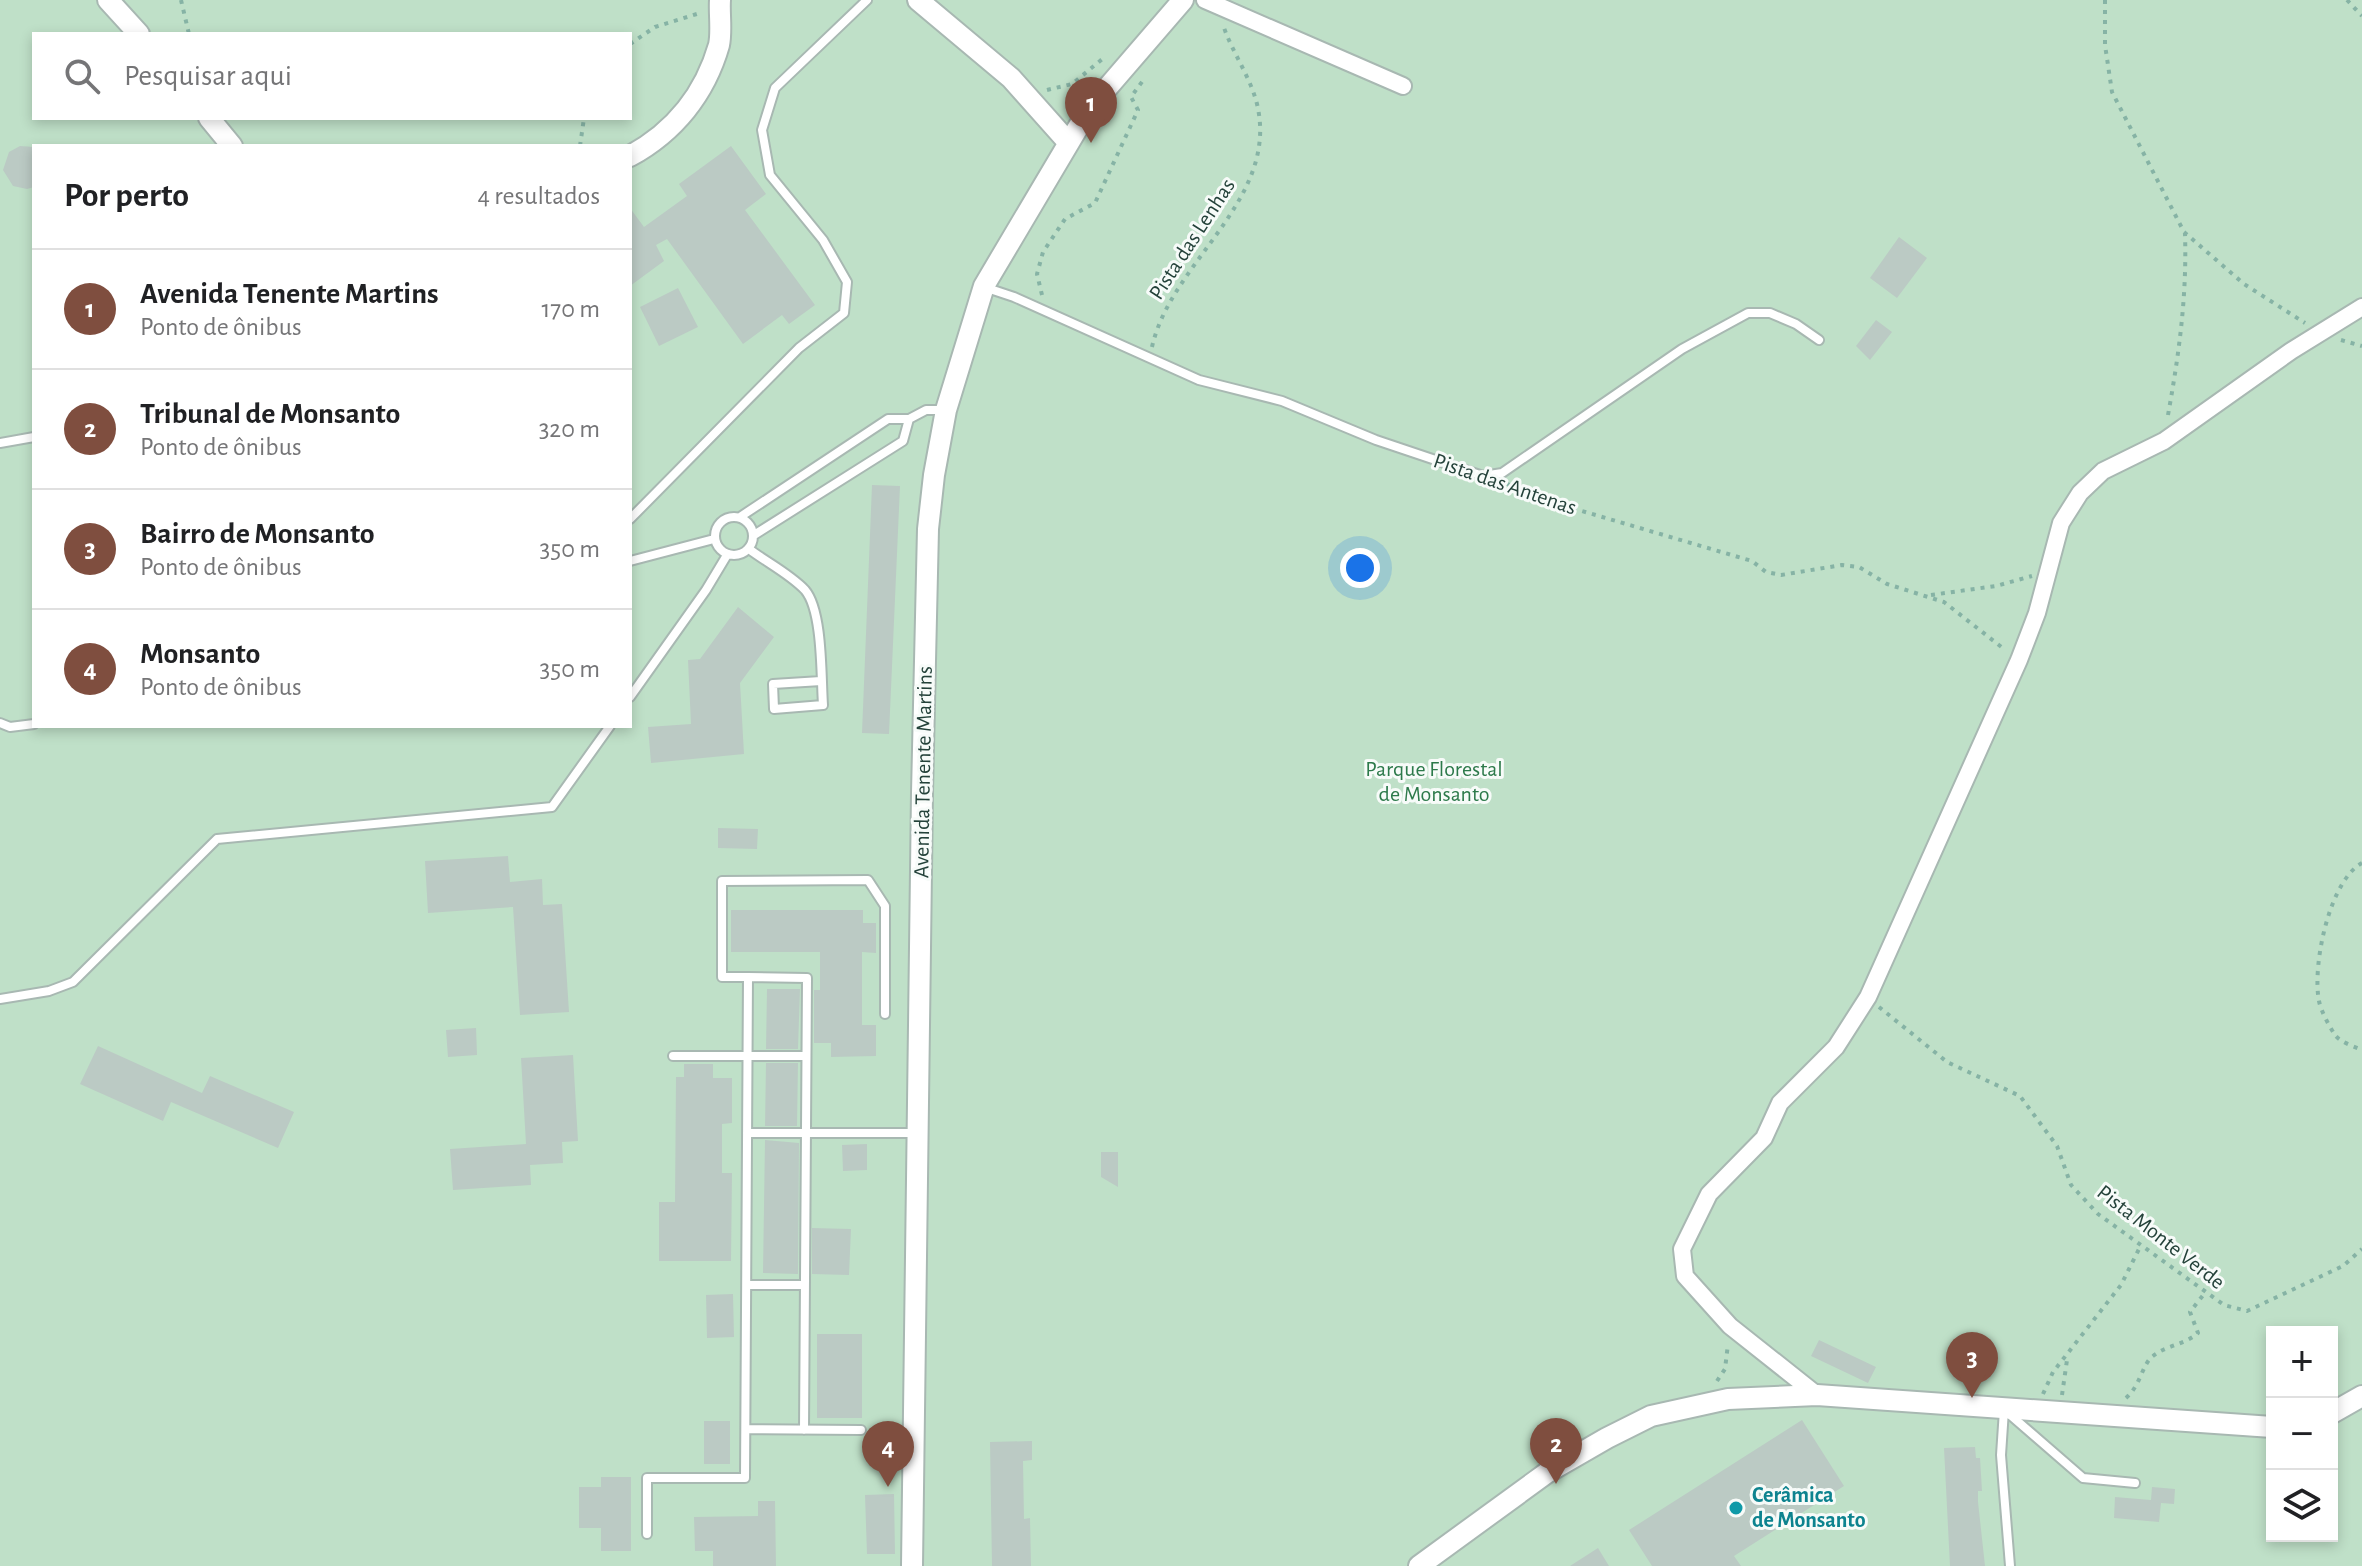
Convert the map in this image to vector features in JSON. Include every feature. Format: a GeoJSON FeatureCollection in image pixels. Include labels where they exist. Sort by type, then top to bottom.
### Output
{"type":"FeatureCollection","features":[{"type":"Feature","properties":{"kind":"street"},"geometry":{"type":"LineString","coordinates":[[108,0],[137,32]]}},
{"type":"Feature","properties":{"kind":"street"},"geometry":{"type":"LineString","coordinates":[[918,0],[1011,78],[1068,142]]}},
{"type":"Feature","properties":{"kind":"street","name":"Avenida Tenente Martins"},"geometry":{"type":"LineString","coordinates":[[912,1566],[916,1133],[928,529],[946,410],[984,286],[1068,142],[1131,57],[1183,0]]}},
{"type":"Feature","properties":{"kind":"street"},"geometry":{"type":"LineString","coordinates":[[1208,2],[1403,86]]}},
{"type":"Feature","properties":{"kind":"street"},"geometry":{"type":"LineString","coordinates":[[632,155],[680,119],[702,86],[720,42],[715,5]]}},
{"type":"Feature","properties":{"kind":"street"},"geometry":{"type":"LineString","coordinates":[[211,120],[230,144]]}},
{"type":"Feature","properties":{"kind":"street"},"geometry":{"type":"LineString","coordinates":[[1817,1395],[1730,1326],[1685,1276],[1684,1240],[1709,1194],[1764,1138],[1780,1103],[1836,1047],[1868,997],[2019,660],[2037,613],[2061,523],[2080,493],[2103,471],[2164,441],[2319,333],[2362,307]]}},
{"type":"Feature","properties":{"kind":"street"},"geometry":{"type":"LineString","coordinates":[[1419,1566],[1571,1459],[1651,1416],[1728,1399],[1817,1395],[2266,1427]]}},
{"type":"Feature","properties":{"kind":"street"},"geometry":{"type":"LineString","coordinates":[[2338,1410],[2362,1396]]}},
{"type":"Feature","properties":{"kind":"lane"},"geometry":{"type":"LineString","coordinates":[[632,517],[799,348],[844,313],[847,282],[823,240],[770,175],[762,130],[775,88],[867,0]]}},
{"type":"Feature","properties":{"kind":"lane","name":"Pista das Antenas"},"geometry":{"type":"LineString","coordinates":[[984,286],[1199,380],[1282,401],[1376,440],[1483,476]]}},
{"type":"Feature","properties":{"kind":"lane"},"geometry":{"type":"LineString","coordinates":[[1483,476],[1502,473],[1682,349],[1748,313],[1770,313],[1796,324],[1819,340]]}},
{"type":"Feature","properties":{"kind":"lane"},"geometry":{"type":"LineString","coordinates":[[714,539],[717,526],[727,517],[740,517],[888,419],[909,419],[926,410],[946,410]]}},
{"type":"Feature","properties":{"kind":"lane"},"geometry":{"type":"LineString","coordinates":[[727,555],[739,555],[749,549],[754,535],[903,441],[909,419]]}},
{"type":"Feature","properties":{"kind":"lane"},"geometry":{"type":"LineString","coordinates":[[0,443],[32,437]]}},
{"type":"Feature","properties":{"kind":"lane"},"geometry":{"type":"LineString","coordinates":[[740,517],[750,524],[754,535]]}},
{"type":"Feature","properties":{"kind":"lane"},"geometry":{"type":"LineString","coordinates":[[714,539],[727,555]]}},
{"type":"Feature","properties":{"kind":"lane"},"geometry":{"type":"LineString","coordinates":[[632,560],[714,539]]}},
{"type":"Feature","properties":{"kind":"lane"},"geometry":{"type":"LineString","coordinates":[[749,549],[805,590],[815,608],[823,705],[774,709],[773,684],[821,681]]}},
{"type":"Feature","properties":{"kind":"lane"},"geometry":{"type":"LineString","coordinates":[[632,694],[727,555]]}},
{"type":"Feature","properties":{"kind":"lane"},"geometry":{"type":"LineString","coordinates":[[0,723],[10,727],[32,724]]}},
{"type":"Feature","properties":{"kind":"lane"},"geometry":{"type":"LineString","coordinates":[[0,999],[49,991],[73,982],[217,839],[552,807],[609,728]]}},
{"type":"Feature","properties":{"kind":"lane"},"geometry":{"type":"LineString","coordinates":[[804,1430],[807,978],[722,977],[722,881],[868,880],[885,906],[885,1014]]}},
{"type":"Feature","properties":{"kind":"lane"},"geometry":{"type":"LineString","coordinates":[[647,1534],[647,1478],[745,1478],[748,977]]}},
{"type":"Feature","properties":{"kind":"lane"},"geometry":{"type":"LineString","coordinates":[[673,1056],[806,1056]]}},
{"type":"Feature","properties":{"kind":"lane"},"geometry":{"type":"LineString","coordinates":[[747,1133],[916,1133]]}},
{"type":"Feature","properties":{"kind":"lane"},"geometry":{"type":"LineString","coordinates":[[747,1285],[805,1285]]}},
{"type":"Feature","properties":{"kind":"lane"},"geometry":{"type":"LineString","coordinates":[[2004,1410],[2083,1478],[2135,1483]]}},
{"type":"Feature","properties":{"kind":"lane"},"geometry":{"type":"LineString","coordinates":[[2004,1410],[2001,1455],[2010,1566]]}},
{"type":"Feature","properties":{"kind":"lane"},"geometry":{"type":"LineString","coordinates":[[746,1429],[861,1430]]}},
{"type":"Feature","properties":{"kind":"path"},"geometry":{"type":"LineString","coordinates":[[181,0],[189,32]]}},
{"type":"Feature","properties":{"kind":"path"},"geometry":{"type":"LineString","coordinates":[[2105,0],[2105,45],[2112,92],[2184,232],[2244,284],[2319,333]]}},
{"type":"Feature","properties":{"kind":"path"},"geometry":{"type":"LineString","coordinates":[[2347,0],[2362,16]]}},
{"type":"Feature","properties":{"kind":"path","name":"Pista das Lenhas"},"geometry":{"type":"LineString","coordinates":[[1150,357],[1167,305],[1228,217],[1252,174],[1260,148],[1256,102],[1208,2]]}},
{"type":"Feature","properties":{"kind":"path"},"geometry":{"type":"LineString","coordinates":[[632,43],[655,27],[715,5]]}},
{"type":"Feature","properties":{"kind":"path"},"geometry":{"type":"LineString","coordinates":[[1052,91],[1072,84],[1113,49]]}},
{"type":"Feature","properties":{"kind":"path"},"geometry":{"type":"LineString","coordinates":[[1049,312],[1037,274],[1043,252],[1065,219],[1095,203],[1138,110],[1132,93],[1150,71]]}},
{"type":"Feature","properties":{"kind":"path"},"geometry":{"type":"LineString","coordinates":[[580,144],[584,120]]}},
{"type":"Feature","properties":{"kind":"path"},"geometry":{"type":"LineString","coordinates":[[2164,441],[2181,349],[2186,286],[2184,232]]}},
{"type":"Feature","properties":{"kind":"path","name":"Pista das Antenas"},"geometry":{"type":"LineString","coordinates":[[1483,476],[1582,511],[1752,561],[1766,572],[1804,574],[1850,564],[1887,584],[1944,602],[2019,660]]}},
{"type":"Feature","properties":{"kind":"path"},"geometry":{"type":"LineString","coordinates":[[1928,595],[1996,586],[2017,578],[2046,574]]}},
{"type":"Feature","properties":{"kind":"path"},"geometry":{"type":"LineString","coordinates":[[2362,863],[2354,867],[2337,890],[2324,936],[2318,980],[2319,1003],[2337,1038],[2362,1050]]}},
{"type":"Feature","properties":{"kind":"path","name":"Pista Monte Verde"},"geometry":{"type":"LineString","coordinates":[[1868,997],[1947,1062],[2020,1096],[2057,1146],[2071,1185],[2098,1214],[2204,1294],[2224,1305],[2247,1311],[2343,1266],[2362,1249]]}},
{"type":"Feature","properties":{"kind":"path"},"geometry":{"type":"LineString","coordinates":[[2035,1412],[2053,1372],[2067,1358],[2121,1285],[2140,1247]]}},
{"type":"Feature","properties":{"kind":"path"},"geometry":{"type":"LineString","coordinates":[[2124,1399],[2142,1378],[2146,1362],[2155,1354],[2187,1343],[2198,1333],[2190,1312],[2204,1294]]}},
{"type":"Feature","properties":{"kind":"path"},"geometry":{"type":"LineString","coordinates":[[1690,1407],[1713,1389],[1725,1369],[1730,1326]]}},
{"type":"Feature","properties":{"kind":"path"},"geometry":{"type":"LineString","coordinates":[[2059,1414],[2067,1358]]}},
{"type":"Feature","properties":{"kind":"green space","name":"Parque Florestal de Monsanto"},"geometry":{"type":"Polygon","coordinates":[[[0,0],[2362,0],[2362,1566],[0,1566],[0,0]]]}},
{"type":"Feature","properties":{"kind":"building"},"geometry":{"type":"Polygon","coordinates":[[[20,146],[32,147],[32,188],[13,186],[3,170],[9,152],[20,146]]]}},
{"type":"Feature","properties":{"kind":"building"},"geometry":{"type":"Polygon","coordinates":[[[731,146],[766,194],[745,210],[815,305],[789,324],[782,315],[743,344],[667,239],[656,245],[664,261],[632,285],[632,211],[644,227],[687,196],[679,184],[731,146]]]}},
{"type":"Feature","properties":{"kind":"building"},"geometry":{"type":"Polygon","coordinates":[[[1899,237],[1927,258],[1897,298],[1870,278],[1899,237]]]}},
{"type":"Feature","properties":{"kind":"building"},"geometry":{"type":"Polygon","coordinates":[[[678,288],[698,327],[659,346],[640,307],[678,288]]]}},
{"type":"Feature","properties":{"kind":"building"},"geometry":{"type":"Polygon","coordinates":[[[1876,320],[1892,332],[1870,360],[1856,346],[1876,320]]]}},
{"type":"Feature","properties":{"kind":"building"},"geometry":{"type":"Polygon","coordinates":[[[872,485],[900,486],[889,734],[862,733],[872,485]]]}},
{"type":"Feature","properties":{"kind":"building"},"geometry":{"type":"Polygon","coordinates":[[[738,607],[774,637],[740,683],[744,754],[651,763],[648,727],[691,724],[688,660],[700,659],[738,607]]]}},
{"type":"Feature","properties":{"kind":"building"},"geometry":{"type":"Polygon","coordinates":[[[718,828],[758,829],[757,849],[718,848],[718,828]]]}},
{"type":"Feature","properties":{"kind":"building"},"geometry":{"type":"Polygon","coordinates":[[[508,856],[510,882],[542,879],[543,905],[562,904],[569,1012],[520,1015],[513,907],[428,913],[425,861],[508,856]]]}},
{"type":"Feature","properties":{"kind":"building"},"geometry":{"type":"Polygon","coordinates":[[[731,910],[863,910],[863,923],[876,923],[876,953],[862,952],[862,1025],[876,1025],[876,1056],[831,1057],[831,1043],[814,1043],[814,990],[820,990],[820,952],[731,952],[731,910]]]}},
{"type":"Feature","properties":{"kind":"building"},"geometry":{"type":"Polygon","coordinates":[[[767,989],[800,989],[798,1049],[766,1049],[767,989]]]}},
{"type":"Feature","properties":{"kind":"building"},"geometry":{"type":"Polygon","coordinates":[[[476,1028],[477,1055],[448,1057],[446,1030],[476,1028]]]}},
{"type":"Feature","properties":{"kind":"building"},"geometry":{"type":"Polygon","coordinates":[[[98,1046],[202,1093],[210,1076],[294,1112],[278,1148],[171,1102],[163,1121],[80,1084],[98,1046]]]}},
{"type":"Feature","properties":{"kind":"building"},"geometry":{"type":"Polygon","coordinates":[[[573,1055],[578,1141],[562,1142],[563,1163],[530,1165],[531,1185],[453,1190],[450,1149],[526,1144],[521,1058],[573,1055]]]}},
{"type":"Feature","properties":{"kind":"building"},"geometry":{"type":"Polygon","coordinates":[[[766,1063],[798,1063],[797,1126],[765,1126],[766,1063]]]}},
{"type":"Feature","properties":{"kind":"building"},"geometry":{"type":"Polygon","coordinates":[[[684,1064],[713,1064],[713,1078],[732,1078],[732,1123],[722,1124],[722,1173],[732,1173],[731,1261],[659,1261],[659,1202],[675,1202],[676,1077],[684,1077],[684,1064]]]}},
{"type":"Feature","properties":{"kind":"building"},"geometry":{"type":"Polygon","coordinates":[[[765,1140],[799,1143],[798,1274],[763,1273],[765,1140]]]}},
{"type":"Feature","properties":{"kind":"building"},"geometry":{"type":"Polygon","coordinates":[[[867,1144],[867,1170],[843,1171],[842,1145],[867,1144]]]}},
{"type":"Feature","properties":{"kind":"building"},"geometry":{"type":"Polygon","coordinates":[[[1101,1152],[1118,1152],[1118,1187],[1101,1177],[1101,1152]]]}},
{"type":"Feature","properties":{"kind":"building"},"geometry":{"type":"Polygon","coordinates":[[[812,1228],[851,1229],[849,1275],[812,1274],[812,1228]]]}},
{"type":"Feature","properties":{"kind":"building"},"geometry":{"type":"Polygon","coordinates":[[[733,1294],[734,1337],[707,1338],[706,1295],[733,1294]]]}},
{"type":"Feature","properties":{"kind":"building"},"geometry":{"type":"Polygon","coordinates":[[[817,1334],[862,1334],[862,1418],[817,1418],[817,1334]]]}},
{"type":"Feature","properties":{"kind":"building"},"geometry":{"type":"Polygon","coordinates":[[[1819,1340],[1876,1367],[1868,1383],[1811,1356],[1819,1340]]]}},
{"type":"Feature","properties":{"kind":"building","name":"Cerâmica de Monsanto"},"geometry":{"type":"Polygon","coordinates":[[[1802,1420],[1844,1486],[1734,1556],[1741,1566],[1652,1566],[1629,1530],[1802,1420]]]}},
{"type":"Feature","properties":{"kind":"building"},"geometry":{"type":"Polygon","coordinates":[[[704,1421],[730,1421],[730,1464],[704,1464],[704,1421]]]}},
{"type":"Feature","properties":{"kind":"building"},"geometry":{"type":"Polygon","coordinates":[[[1032,1441],[1032,1460],[1023,1461],[1024,1519],[1030,1518],[1031,1566],[992,1566],[990,1442],[1032,1441]]]}},
{"type":"Feature","properties":{"kind":"building"},"geometry":{"type":"Polygon","coordinates":[[[1975,1447],[1976,1458],[1980,1458],[1982,1491],[1978,1491],[1978,1502],[1985,1566],[1950,1566],[1944,1448],[1975,1447]]]}},
{"type":"Feature","properties":{"kind":"building"},"geometry":{"type":"Polygon","coordinates":[[[601,1477],[631,1477],[631,1551],[601,1551],[601,1528],[579,1528],[579,1487],[601,1487],[601,1477]]]}},
{"type":"Feature","properties":{"kind":"building"},"geometry":{"type":"Polygon","coordinates":[[[2152,1487],[2175,1489],[2174,1504],[2161,1503],[2159,1522],[2114,1518],[2115,1497],[2151,1500],[2152,1487]]]}},
{"type":"Feature","properties":{"kind":"building"},"geometry":{"type":"Polygon","coordinates":[[[894,1494],[895,1554],[867,1554],[865,1495],[894,1494]]]}},
{"type":"Feature","properties":{"kind":"building"},"geometry":{"type":"Polygon","coordinates":[[[758,1501],[775,1501],[776,1566],[713,1566],[713,1551],[695,1551],[694,1517],[758,1516],[758,1501]]]}},
{"type":"Feature","properties":{"kind":"building"},"geometry":{"type":"Polygon","coordinates":[[[1598,1548],[1609,1566],[1570,1566],[1598,1548]]]}},
{"type":"Feature","properties":{"kind":"place","name":"Avenida Tenente Martins"},"geometry":{"type":"Point","coordinates":[1091,143]}},
{"type":"Feature","properties":{"kind":"place","name":"Bairro de Monsanto"},"geometry":{"type":"Point","coordinates":[1972,1398]}},
{"type":"Feature","properties":{"kind":"place","name":"Tribunal de Monsanto"},"geometry":{"type":"Point","coordinates":[1556,1484]}},
{"type":"Feature","properties":{"kind":"place","name":"Monsanto"},"geometry":{"type":"Point","coordinates":[888,1487]}},
{"type":"Feature","properties":{"kind":"place","name":"Cerâmica de Monsanto"},"geometry":{"type":"Point","coordinates":[1736,1508]}}]}
